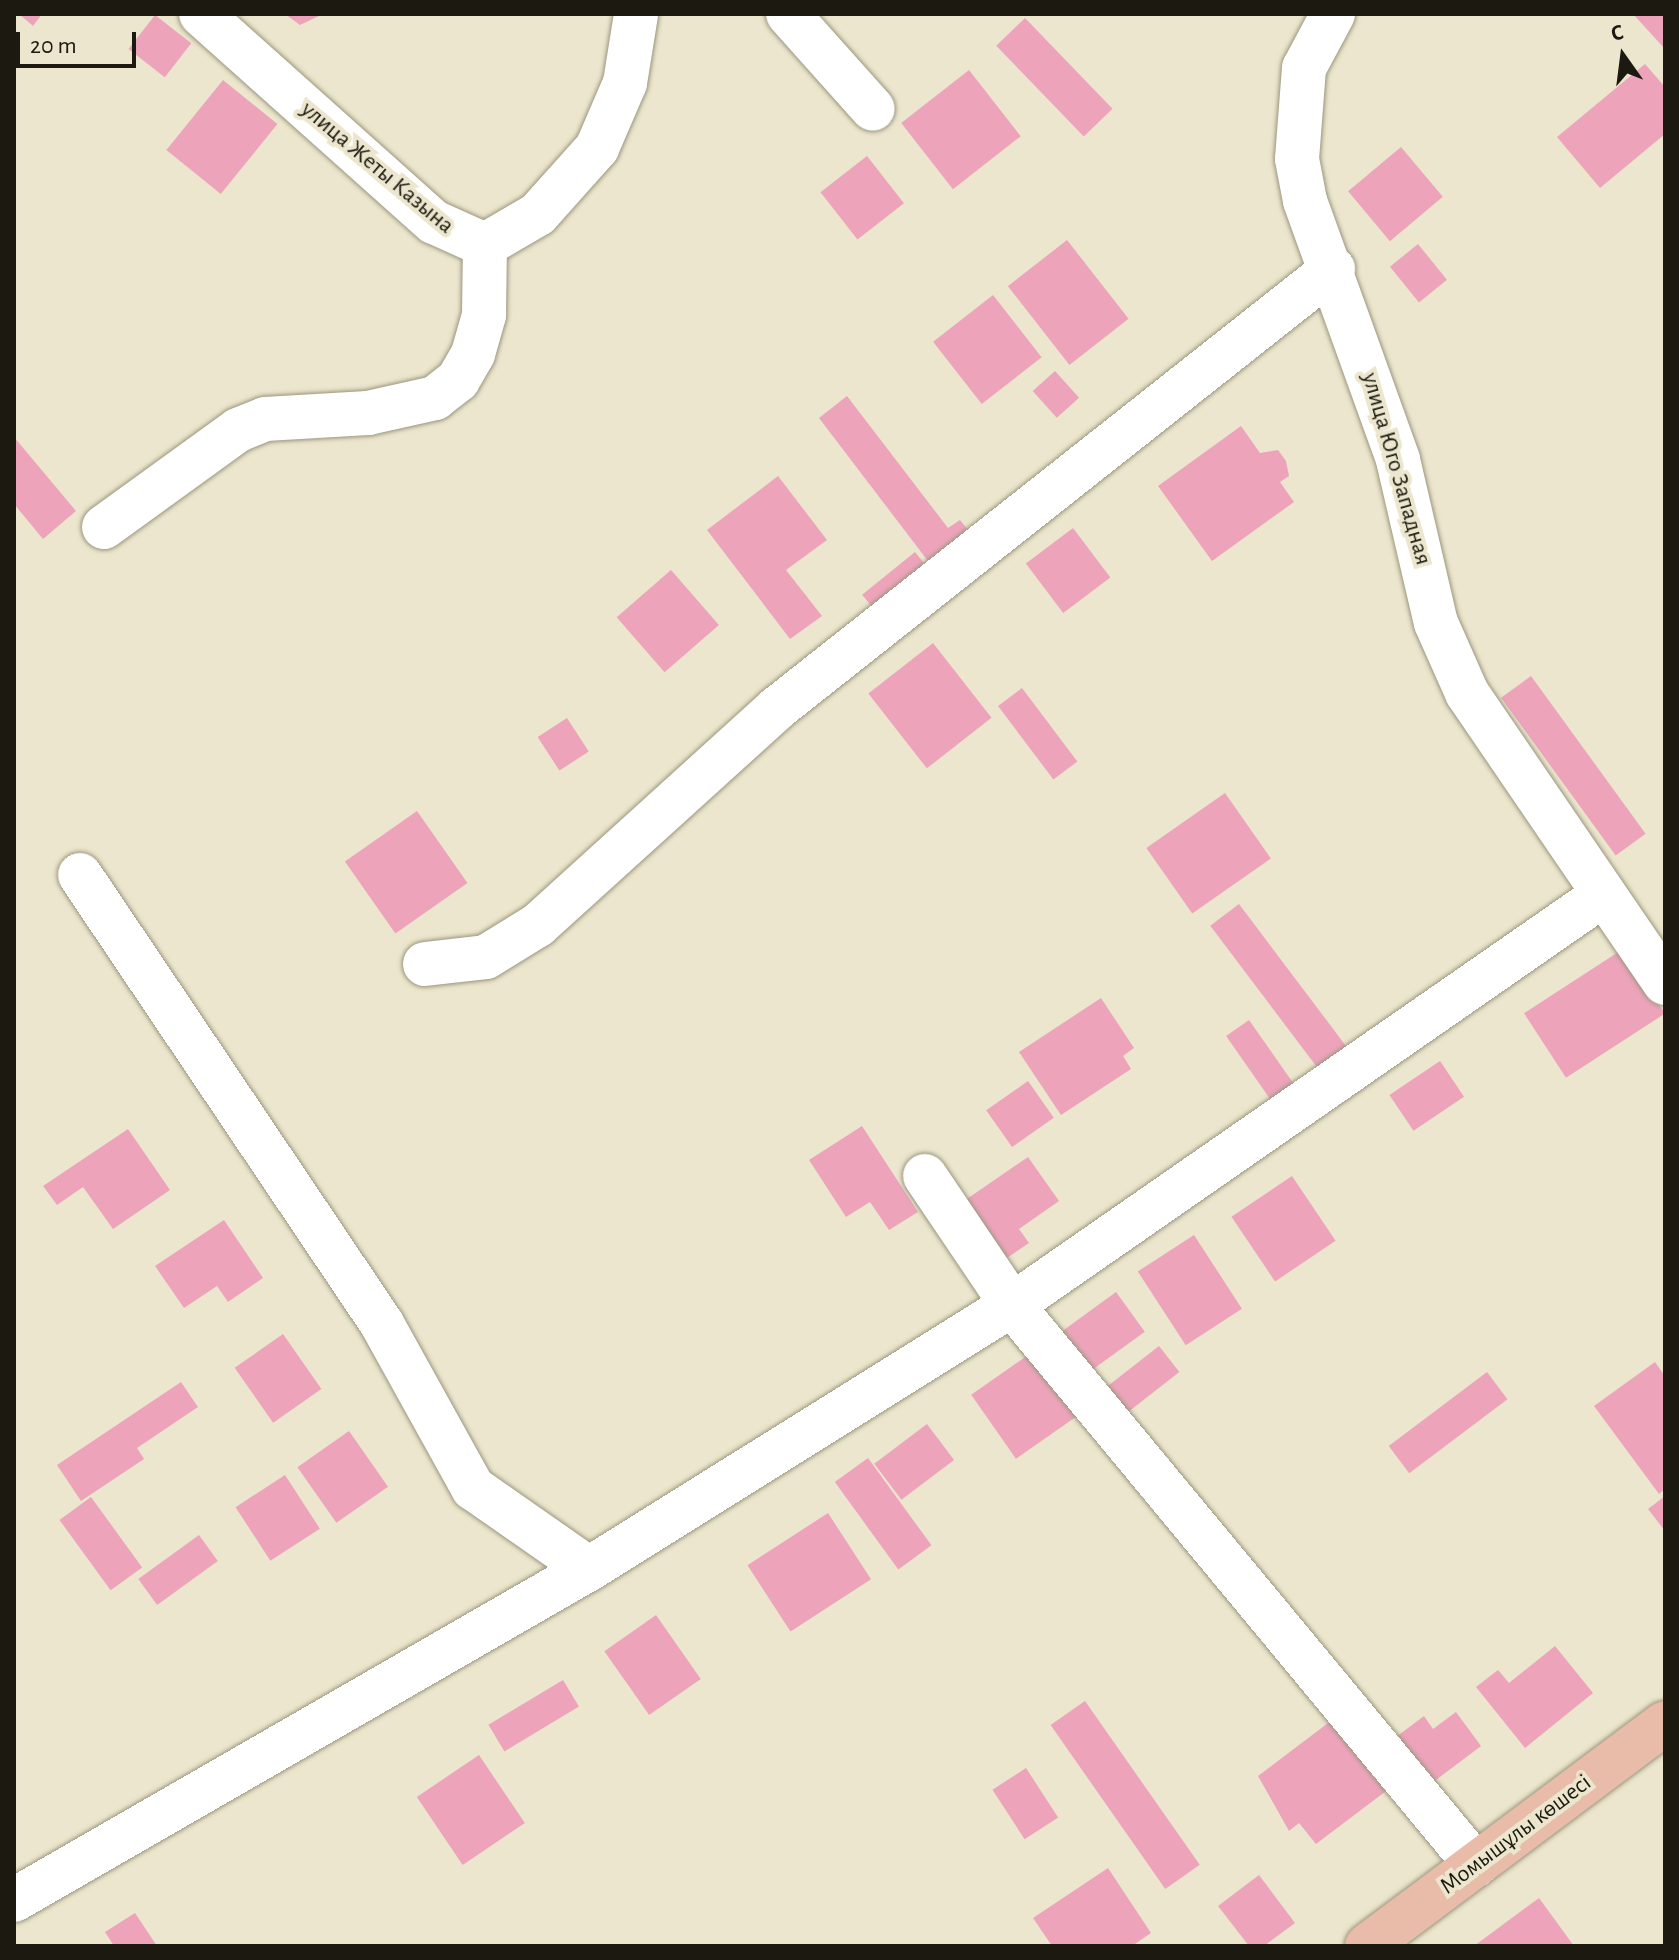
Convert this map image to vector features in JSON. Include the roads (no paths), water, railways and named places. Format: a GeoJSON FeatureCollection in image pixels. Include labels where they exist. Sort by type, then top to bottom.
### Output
{"type":"FeatureCollection","features":[{"type":"Feature","properties":{"kind":"main road","name":"Момышұлы көшесі"},"geometry":{"type":"LineString","coordinates":[[1367,1946],[1665,1723]]}},
{"type":"Feature","properties":{"kind":"street","name":"улица Жеты Казына"},"geometry":{"type":"LineString","coordinates":[[201,14],[434,222],[485,245]]}},
{"type":"Feature","properties":{"kind":"street"},"geometry":{"type":"LineString","coordinates":[[104,527],[238,430],[265,419],[368,413],[435,398],[458,380],[473,354],[484,315],[485,245],[538,214],[597,148],[625,83],[636,14]]}},
{"type":"Feature","properties":{"kind":"street"},"geometry":{"type":"LineString","coordinates":[[788,14],[873,109]]}},
{"type":"Feature","properties":{"kind":"street","name":"улица Юго Западная"},"geometry":{"type":"LineString","coordinates":[[1333,14],[1304,68],[1297,159],[1305,201],[1333,269],[1398,460],[1436,623],[1467,693],[1600,897],[1665,983]]}},
{"type":"Feature","properties":{"kind":"street"},"geometry":{"type":"LineString","coordinates":[[425,964],[486,957],[538,925],[776,709],[1333,269]]}},
{"type":"Feature","properties":{"kind":"street"},"geometry":{"type":"LineString","coordinates":[[80,875],[382,1324],[473,1488],[589,1569]]}},
{"type":"Feature","properties":{"kind":"street"},"geometry":{"type":"LineString","coordinates":[[14,1900],[589,1569],[1012,1305],[1600,897]]}},
{"type":"Feature","properties":{"kind":"street"},"geometry":{"type":"LineString","coordinates":[[925,1176],[1012,1305],[1476,1865]]}}]}
